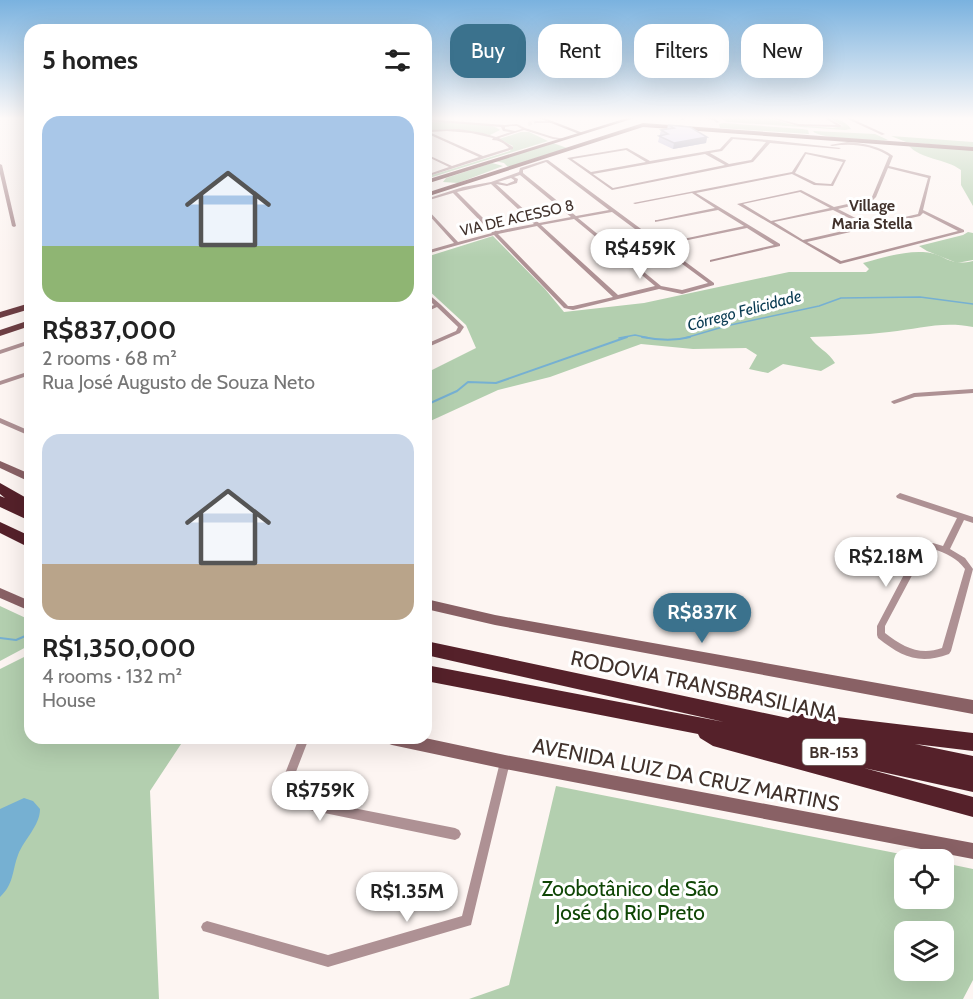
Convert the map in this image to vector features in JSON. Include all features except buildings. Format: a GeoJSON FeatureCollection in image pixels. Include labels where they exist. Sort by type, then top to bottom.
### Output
{"type":"FeatureCollection","features":[{"type":"Feature","properties":{"kind":"highway"},"geometry":{"type":"LineString","coordinates":[[0,488],[24,503]]}},
{"type":"Feature","properties":{"kind":"highway"},"geometry":{"type":"LineString","coordinates":[[0,501],[24,513]]}},
{"type":"Feature","properties":{"kind":"highway"},"geometry":{"type":"LineString","coordinates":[[0,527],[24,540]]}},
{"type":"Feature","properties":{"kind":"highway"},"geometry":{"type":"LineString","coordinates":[[0,536],[13,542],[24,543]]}},
{"type":"Feature","properties":{"kind":"highway","name":"RODOVIA TRANSBRASILIANA"},"geometry":{"type":"LineString","coordinates":[[432,649],[973,765]]}},
{"type":"Feature","properties":{"kind":"highway","name":"RODOVIA TRANSBRASILIANA"},"geometry":{"type":"LineString","coordinates":[[432,674],[694,724],[973,782]]}},
{"type":"Feature","properties":{"kind":"highway"},"geometry":{"type":"LineString","coordinates":[[775,724],[812,723],[973,742]]}},
{"type":"Feature","properties":{"kind":"highway"},"geometry":{"type":"LineString","coordinates":[[694,724],[713,737],[973,807]]}},
{"type":"Feature","properties":{"kind":"main road"},"geometry":{"type":"LineString","coordinates":[[432,180],[477,164]]}},
{"type":"Feature","properties":{"kind":"main road"},"geometry":{"type":"LineString","coordinates":[[501,164],[506,168],[502,170]]}},
{"type":"Feature","properties":{"kind":"main road"},"geometry":{"type":"LineString","coordinates":[[432,194],[455,188],[522,164]]}},
{"type":"Feature","properties":{"kind":"main road"},"geometry":{"type":"LineString","coordinates":[[442,177],[439,180],[443,184],[455,188]]}},
{"type":"Feature","properties":{"kind":"main road"},"geometry":{"type":"LineString","coordinates":[[0,315],[24,308]]}},
{"type":"Feature","properties":{"kind":"main road"},"geometry":{"type":"LineString","coordinates":[[0,333],[24,325]]}},
{"type":"Feature","properties":{"kind":"main road"},"geometry":{"type":"LineString","coordinates":[[0,464],[24,475]]}},
{"type":"Feature","properties":{"kind":"main road"},"geometry":{"type":"LineString","coordinates":[[0,592],[24,603]]}},
{"type":"Feature","properties":{"kind":"main road"},"geometry":{"type":"LineString","coordinates":[[432,605],[507,623],[973,707]]}},
{"type":"Feature","properties":{"kind":"main road","name":"AVENIDA LUIZ DA CRUZ MARTINS"},"geometry":{"type":"LineString","coordinates":[[420,744],[973,851]]}},
{"type":"Feature","properties":{"kind":"street"},"geometry":{"type":"LineString","coordinates":[[444,164],[453,168]]}},
{"type":"Feature","properties":{"kind":"street"},"geometry":{"type":"LineString","coordinates":[[432,174],[472,164]]}},
{"type":"Feature","properties":{"kind":"street"},"geometry":{"type":"LineString","coordinates":[[495,182],[513,184],[522,174],[523,168],[537,164]]}},
{"type":"Feature","properties":{"kind":"street"},"geometry":{"type":"LineString","coordinates":[[455,188],[566,307],[573,308],[659,287],[682,292],[712,284],[553,164]]}},
{"type":"Feature","properties":{"kind":"street"},"geometry":{"type":"LineString","coordinates":[[577,164],[612,189],[740,164]]}},
{"type":"Feature","properties":{"kind":"street"},"geometry":{"type":"LineString","coordinates":[[590,173],[640,164]]}},
{"type":"Feature","properties":{"kind":"street"},"geometry":{"type":"LineString","coordinates":[[725,164],[729,166]]}},
{"type":"Feature","properties":{"kind":"street"},"geometry":{"type":"LineString","coordinates":[[793,173],[799,164]]}},
{"type":"Feature","properties":{"kind":"street"},"geometry":{"type":"LineString","coordinates":[[635,203],[793,173],[815,184],[832,185],[844,164]]}},
{"type":"Feature","properties":{"kind":"street"},"geometry":{"type":"LineString","coordinates":[[770,222],[871,200],[888,164]]}},
{"type":"Feature","properties":{"kind":"street"},"geometry":{"type":"LineString","coordinates":[[0,165],[14,226]]}},
{"type":"Feature","properties":{"kind":"street"},"geometry":{"type":"LineString","coordinates":[[803,241],[920,214],[929,176],[886,167]]}},
{"type":"Feature","properties":{"kind":"street"},"geometry":{"type":"LineString","coordinates":[[502,170],[516,179]]}},
{"type":"Feature","properties":{"kind":"street"},"geometry":{"type":"LineString","coordinates":[[432,198],[455,188],[495,182],[522,174],[659,287]]}},
{"type":"Feature","properties":{"kind":"street"},"geometry":{"type":"LineString","coordinates":[[488,175],[536,225],[617,297]]}},
{"type":"Feature","properties":{"kind":"street"},"geometry":{"type":"LineString","coordinates":[[694,192],[777,245],[712,261]]}},
{"type":"Feature","properties":{"kind":"street"},"geometry":{"type":"LineString","coordinates":[[868,226],[801,192],[739,204],[840,263],[962,231],[921,211]]}},
{"type":"Feature","properties":{"kind":"street"},"geometry":{"type":"LineString","coordinates":[[657,221],[720,208]]}},
{"type":"Feature","properties":{"kind":"street","name":"VIA DE ACESSO 8"},"geometry":{"type":"LineString","coordinates":[[432,251],[495,233],[614,210]]}},
{"type":"Feature","properties":{"kind":"street"},"geometry":{"type":"LineString","coordinates":[[432,216],[457,244]]}},
{"type":"Feature","properties":{"kind":"street"},"geometry":{"type":"LineString","coordinates":[[685,240],[748,226]]}},
{"type":"Feature","properties":{"kind":"street"},"geometry":{"type":"LineString","coordinates":[[432,300],[461,327],[458,332],[432,343]]}},
{"type":"Feature","properties":{"kind":"street"},"geometry":{"type":"LineString","coordinates":[[432,308],[438,305]]}},
{"type":"Feature","properties":{"kind":"street"},"geometry":{"type":"LineString","coordinates":[[0,352],[24,344]]}},
{"type":"Feature","properties":{"kind":"street"},"geometry":{"type":"LineString","coordinates":[[0,383],[24,375]]}},
{"type":"Feature","properties":{"kind":"street"},"geometry":{"type":"LineString","coordinates":[[894,402],[914,395],[973,391]]}},
{"type":"Feature","properties":{"kind":"street"},"geometry":{"type":"LineString","coordinates":[[0,420],[24,431]]}},
{"type":"Feature","properties":{"kind":"street"},"geometry":{"type":"LineString","coordinates":[[900,496],[973,520]]}},
{"type":"Feature","properties":{"kind":"street"},"geometry":{"type":"LineString","coordinates":[[946,549],[962,516]]}},
{"type":"Feature","properties":{"kind":"street"},"geometry":{"type":"LineString","coordinates":[[933,546],[946,549],[964,561],[969,569],[946,651],[932,657],[903,651],[881,635],[881,626],[922,548],[933,546]]}},
{"type":"Feature","properties":{"kind":"street"},"geometry":{"type":"LineString","coordinates":[[302,744],[280,799],[455,834]]}},
{"type":"Feature","properties":{"kind":"street"},"geometry":{"type":"LineString","coordinates":[[207,927],[328,962],[467,921],[505,762]]}},
{"type":"Feature","properties":{"kind":"green space"},"geometry":{"type":"Polygon","coordinates":[[[469,164],[475,164],[432,177],[432,175],[469,164]]]}},
{"type":"Feature","properties":{"kind":"green space"},"geometry":{"type":"Polygon","coordinates":[[[490,164],[503,166],[458,183],[443,182],[446,178],[490,164]]]}},
{"type":"Feature","properties":{"kind":"green space"},"geometry":{"type":"Polygon","coordinates":[[[505,164],[518,164],[508,167],[505,164]]]}},
{"type":"Feature","properties":{"kind":"green space"},"geometry":{"type":"Polygon","coordinates":[[[949,164],[973,164],[973,206],[961,185],[961,170],[949,164]]]}},
{"type":"Feature","properties":{"kind":"green space"},"geometry":{"type":"Polygon","coordinates":[[[968,232],[973,233],[973,260],[957,263],[919,246],[963,235],[968,232]]]}},
{"type":"Feature","properties":{"kind":"green space"},"geometry":{"type":"Polygon","coordinates":[[[493,236],[545,289],[564,312],[644,303],[789,272],[866,272],[869,269],[863,263],[900,254],[931,253],[951,261],[973,261],[973,327],[941,325],[879,333],[810,337],[835,363],[821,371],[783,364],[768,373],[749,369],[757,355],[746,348],[693,349],[641,344],[550,377],[498,390],[432,420],[432,370],[476,348],[466,325],[432,294],[432,255],[493,236]]]}},
{"type":"Feature","properties":{"kind":"green space"},"geometry":{"type":"Polygon","coordinates":[[[0,606],[24,617],[24,648],[0,661],[0,606]]]}},
{"type":"Feature","properties":{"kind":"green space"},"geometry":{"type":"Polygon","coordinates":[[[24,657],[24,744],[181,744],[150,791],[159,999],[0,999],[0,669],[24,657]]]}},
{"type":"Feature","properties":{"kind":"green space","name":"Zoobotânico de São José do Rio Preto"},"geometry":{"type":"Polygon","coordinates":[[[556,786],[894,853],[894,909],[954,909],[954,865],[973,869],[973,980],[963,999],[469,999],[509,985],[556,786]]]}},
{"type":"Feature","properties":{"kind":"water"},"geometry":{"type":"Polygon","coordinates":[[[24,798],[33,801],[40,809],[39,815],[35,827],[18,855],[8,887],[0,897],[0,809],[24,798]]]}},
{"type":"Feature","properties":{"kind":"waterway","name":"Córrego Felicidade"},"geometry":{"type":"LineString","coordinates":[[686,338],[726,326],[819,306],[841,298],[920,297],[973,304]]}},
{"type":"Feature","properties":{"kind":"waterway","name":"Córrego Felicidade"},"geometry":{"type":"LineString","coordinates":[[619,338],[635,335],[649,338]]}},
{"type":"Feature","properties":{"kind":"waterway","name":"Córrego Felicidade"},"geometry":{"type":"LineString","coordinates":[[432,402],[457,391],[468,382],[496,383],[627,337]]}},
{"type":"Feature","properties":{"kind":"waterway","name":"Córrego Felicidade"},"geometry":{"type":"LineString","coordinates":[[642,337],[666,340],[686,338]]}},
{"type":"Feature","properties":{"kind":"waterway","name":"Córrego Felicidade"},"geometry":{"type":"LineString","coordinates":[[0,638],[16,640],[24,637]]}},
{"type":"Feature","properties":{"kind":"district","name":"Village Maria Stella"},"geometry":{"type":"Point","coordinates":[872,214]}}]}
